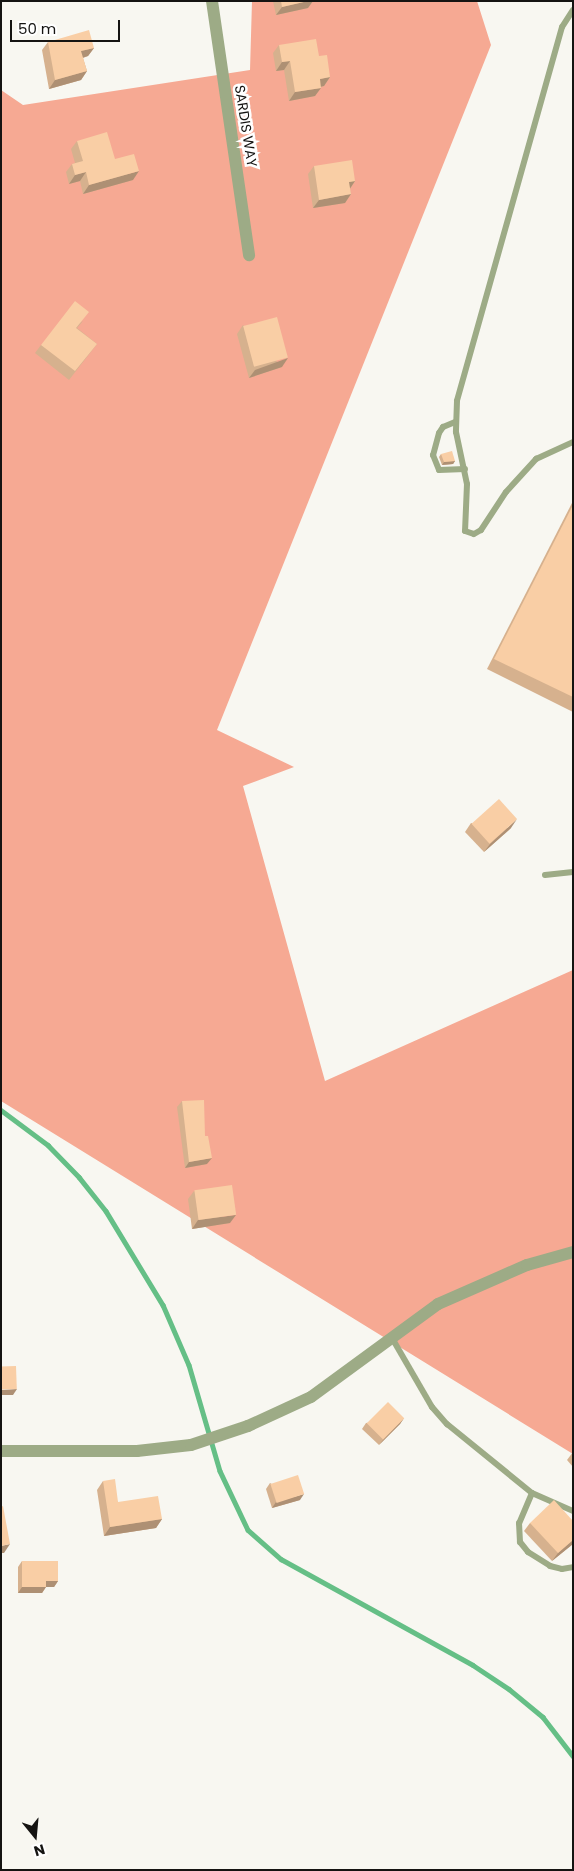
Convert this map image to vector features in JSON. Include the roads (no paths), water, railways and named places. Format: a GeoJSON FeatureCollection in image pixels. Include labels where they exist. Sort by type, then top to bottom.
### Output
{"type":"FeatureCollection","features":[{"type":"Feature","properties":{"kind":"street","name":"SARDIS WAY"},"geometry":{"type":"LineString","coordinates":[[212,1],[249,255]]}},
{"type":"Feature","properties":{"kind":"street"},"geometry":{"type":"LineString","coordinates":[[1,1451],[136,1451],[190,1445],[248,1426],[311,1397],[438,1304],[527,1264],[573,1252]]}},
{"type":"Feature","properties":{"kind":"lane"},"geometry":{"type":"LineString","coordinates":[[573,10],[562,27],[459,388],[455,422],[467,488],[463,525],[467,533],[474,534],[485,526],[506,492],[526,468],[548,451],[573,442]]}},
{"type":"Feature","properties":{"kind":"lane"},"geometry":{"type":"LineString","coordinates":[[455,422],[443,427],[439,433],[433,455],[439,470],[465,470]]}},
{"type":"Feature","properties":{"kind":"lane"},"geometry":{"type":"LineString","coordinates":[[545,875],[573,872]]}},
{"type":"Feature","properties":{"kind":"lane"},"geometry":{"type":"LineString","coordinates":[[392,1338],[432,1407],[447,1424],[532,1493],[573,1511]]}},
{"type":"Feature","properties":{"kind":"lane"},"geometry":{"type":"LineString","coordinates":[[532,1493],[519,1523],[520,1542],[528,1552],[550,1566],[562,1569],[573,1567]]}},
{"type":"Feature","properties":{"kind":"waterway"},"geometry":{"type":"LineString","coordinates":[[1,1110],[48,1145],[79,1177],[106,1211],[163,1305],[189,1365],[220,1471],[248,1530],[281,1559],[473,1665],[509,1689],[543,1717],[573,1756]]}}]}
